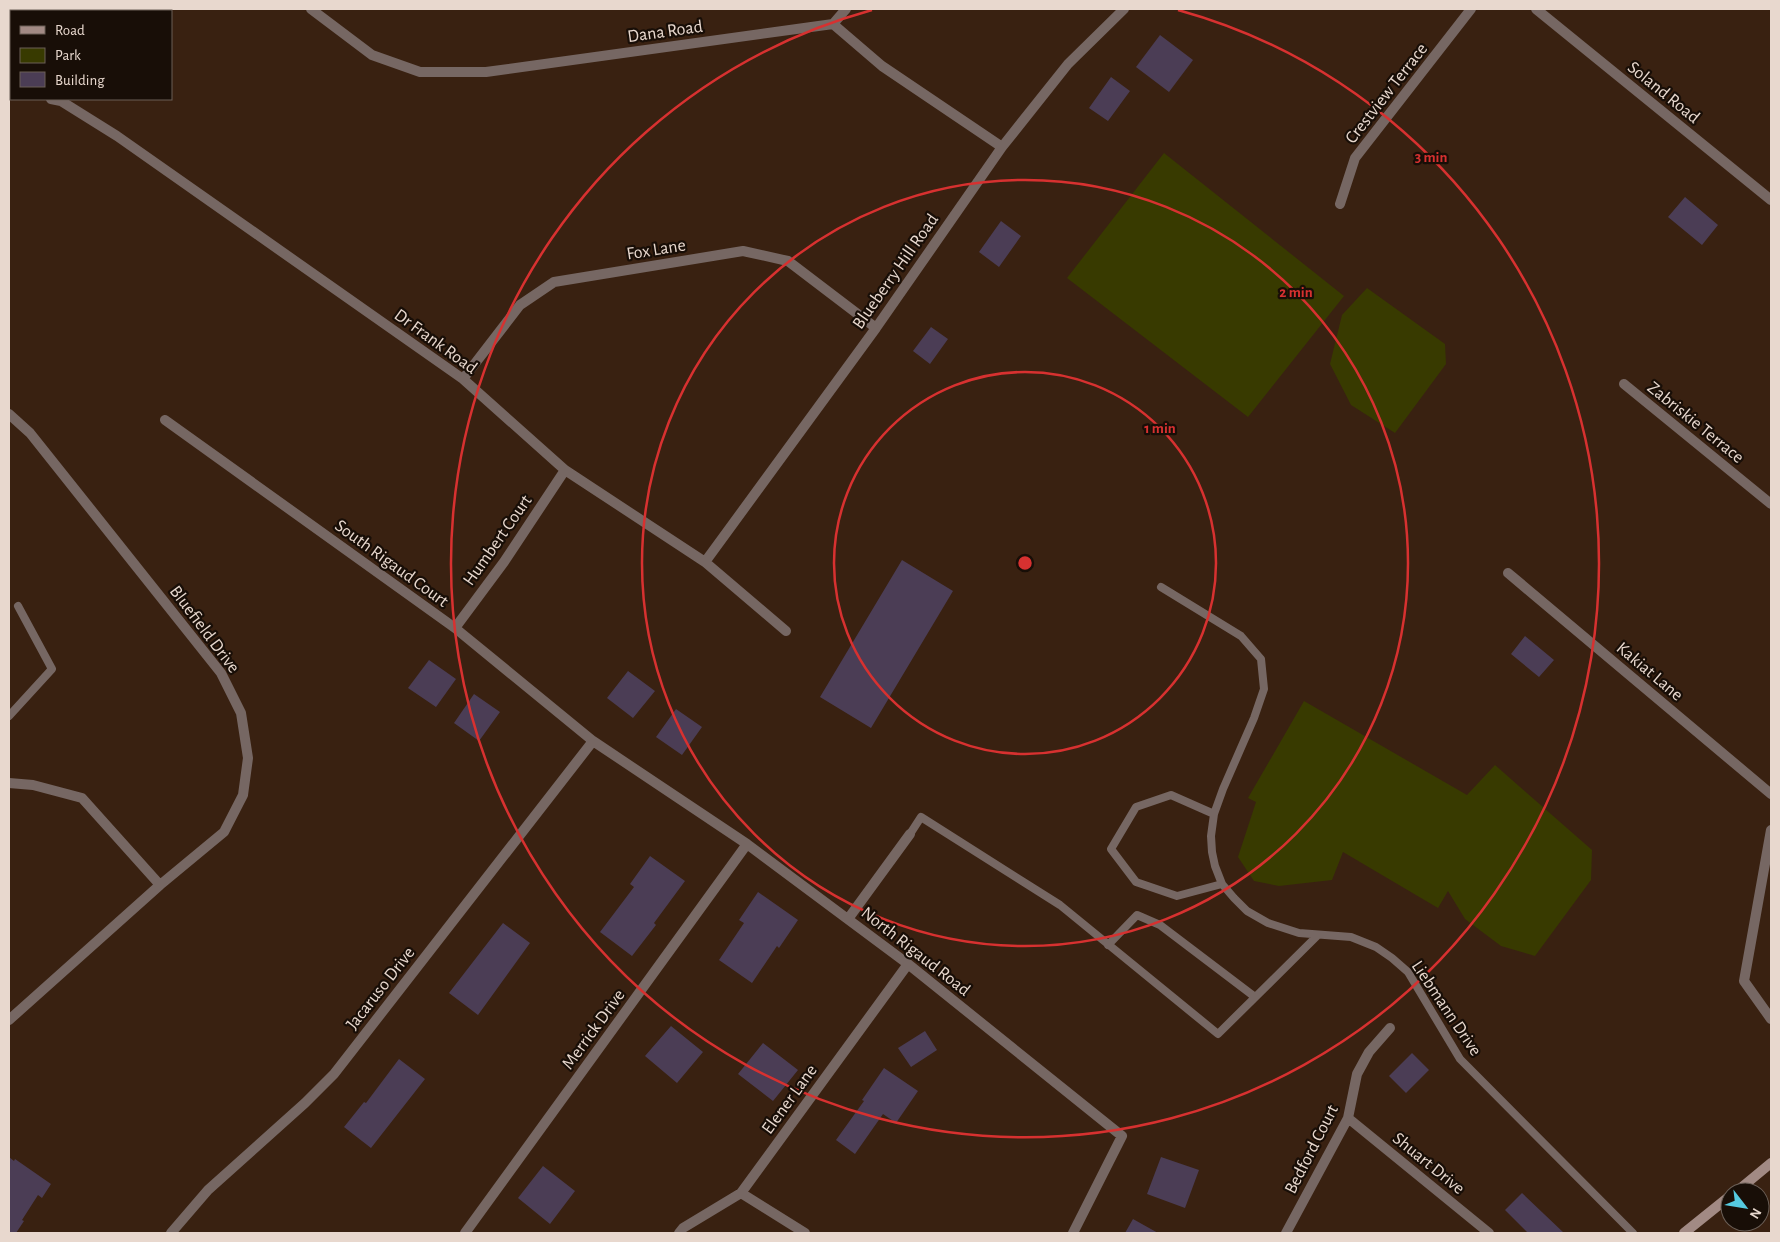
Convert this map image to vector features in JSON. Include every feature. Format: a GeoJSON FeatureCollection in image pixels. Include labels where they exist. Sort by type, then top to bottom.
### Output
{"type":"FeatureCollection","features":[{"type":"Feature","properties":{"kind":"street","name":"Dana Road"},"geometry":{"type":"LineString","coordinates":[[311,9],[372,55],[420,72],[486,72],[833,24]]}},
{"type":"Feature","properties":{"kind":"street"},"geometry":{"type":"LineString","coordinates":[[846,9],[833,24],[882,66],[1002,147]]}},
{"type":"Feature","properties":{"kind":"street","name":"Blueberry Hill Road"},"geometry":{"type":"LineString","coordinates":[[705,562],[876,328],[1002,147],[1068,64],[1124,9]]}},
{"type":"Feature","properties":{"kind":"street","name":"Crestview Terrace"},"geometry":{"type":"LineString","coordinates":[[1340,204],[1355,158],[1471,9]]}},
{"type":"Feature","properties":{"kind":"street","name":"Soland Road"},"geometry":{"type":"LineString","coordinates":[[1536,9],[1771,200]]}},
{"type":"Feature","properties":{"kind":"street","name":"Dr Frank Road"},"geometry":{"type":"LineString","coordinates":[[56,100],[61,101],[117,136],[463,379],[565,470],[705,562],[786,632]]}},
{"type":"Feature","properties":{"kind":"street","name":"Fox Lane"},"geometry":{"type":"LineString","coordinates":[[463,379],[520,305],[554,282],[743,252],[788,261],[876,328]]}},
{"type":"Feature","properties":{"kind":"street","name":"Zabriskie Terrace"},"geometry":{"type":"LineString","coordinates":[[1624,384],[1771,504]]}},
{"type":"Feature","properties":{"kind":"street","name":"Bluefield Drive"},"geometry":{"type":"LineString","coordinates":[[9,414],[30,433],[221,673],[241,712],[248,758],[243,795],[224,832],[160,885],[9,1020]]}},
{"type":"Feature","properties":{"kind":"street","name":"South Rigaud Court"},"geometry":{"type":"LineString","coordinates":[[165,420],[455,628],[593,741]]}},
{"type":"Feature","properties":{"kind":"street","name":"Humbert Court"},"geometry":{"type":"LineString","coordinates":[[455,628],[504,562],[565,470]]}},
{"type":"Feature","properties":{"kind":"street","name":"Kakiat Lane"},"geometry":{"type":"LineString","coordinates":[[1508,572],[1771,794]]}},
{"type":"Feature","properties":{"kind":"street","name":"North Rigaud Road"},"geometry":{"type":"LineString","coordinates":[[593,741],[747,844],[848,919],[908,964],[1122,1136],[1073,1233]]}},
{"type":"Feature","properties":{"kind":"street","name":"Jacaruso Drive"},"geometry":{"type":"LineString","coordinates":[[171,1233],[208,1190],[334,1074],[593,741]]}},
{"type":"Feature","properties":{"kind":"street"},"geometry":{"type":"LineString","coordinates":[[9,783],[33,785],[82,798],[160,885]]}},
{"type":"Feature","properties":{"kind":"street"},"geometry":{"type":"LineString","coordinates":[[1771,830],[1744,981],[1771,1019]]}},
{"type":"Feature","properties":{"kind":"street"},"geometry":{"type":"LineString","coordinates":[[848,919],[910,834]]}},
{"type":"Feature","properties":{"kind":"street","name":"Merrick Drive"},"geometry":{"type":"LineString","coordinates":[[465,1233],[747,844]]}},
{"type":"Feature","properties":{"kind":"street","name":"Elener Lane"},"geometry":{"type":"LineString","coordinates":[[679,1233],[741,1193],[908,964]]}},
{"type":"Feature","properties":{"kind":"street","name":"Bedford Court"},"geometry":{"type":"LineString","coordinates":[[1286,1233],[1348,1118],[1358,1074],[1369,1052],[1390,1028]]}},
{"type":"Feature","properties":{"kind":"street","name":"Shuart Drive"},"geometry":{"type":"LineString","coordinates":[[1348,1118],[1489,1233]]}},
{"type":"Feature","properties":{"kind":"street"},"geometry":{"type":"LineString","coordinates":[[1748,1182],[1771,1163]]}},
{"type":"Feature","properties":{"kind":"street"},"geometry":{"type":"LineString","coordinates":[[741,1193],[805,1233]]}},
{"type":"Feature","properties":{"kind":"street"},"geometry":{"type":"LineString","coordinates":[[1684,1233],[1720,1204]]}},
{"type":"Feature","properties":{"kind":"lane","name":"Liebmann Drive"},"geometry":{"type":"LineString","coordinates":[[1161,587],[1241,636],[1261,658],[1264,689],[1254,718],[1223,789],[1214,814],[1210,836],[1215,866],[1222,884],[1247,910],[1268,923],[1299,933],[1351,937],[1376,947],[1392,958],[1408,972],[1460,1059],[1633,1233]]}},
{"type":"Feature","properties":{"kind":"lane"},"geometry":{"type":"LineString","coordinates":[[9,716],[52,669],[18,606]]}},
{"type":"Feature","properties":{"kind":"lane"},"geometry":{"type":"LineString","coordinates":[[1214,814],[1171,795],[1136,807],[1112,849],[1136,882],[1177,896],[1222,884]]}},
{"type":"Feature","properties":{"kind":"lane"},"geometry":{"type":"LineString","coordinates":[[910,834],[921,817],[1060,905],[1218,1034],[1318,935]]}},
{"type":"Feature","properties":{"kind":"lane"},"geometry":{"type":"LineString","coordinates":[[1108,945],[1137,915],[1160,925],[1255,997]]}},
{"type":"Feature","properties":{"kind":"green space"},"geometry":{"type":"Polygon","coordinates":[[[1164,153],[1344,296],[1248,417],[1067,278],[1164,153]]]}},
{"type":"Feature","properties":{"kind":"green space"},"geometry":{"type":"Polygon","coordinates":[[[1367,288],[1445,344],[1446,364],[1395,433],[1351,405],[1330,364],[1342,315],[1367,288]]]}},
{"type":"Feature","properties":{"kind":"green space"},"geometry":{"type":"Polygon","coordinates":[[[1304,701],[1467,795],[1495,765],[1592,850],[1591,880],[1535,956],[1501,946],[1465,919],[1448,891],[1438,908],[1343,852],[1332,880],[1279,886],[1254,881],[1238,857],[1256,802],[1248,798],[1304,701]]]}},
{"type":"Feature","properties":{"kind":"building"},"geometry":{"type":"Polygon","coordinates":[[[1160,35],[1193,60],[1169,92],[1136,67],[1160,35]]]}},
{"type":"Feature","properties":{"kind":"building"},"geometry":{"type":"Polygon","coordinates":[[[1111,77],[1130,91],[1108,121],[1089,108],[1111,77]]]}},
{"type":"Feature","properties":{"kind":"building"},"geometry":{"type":"Polygon","coordinates":[[[1685,197],[1718,225],[1702,245],[1668,217],[1685,197]]]}},
{"type":"Feature","properties":{"kind":"building"},"geometry":{"type":"Polygon","coordinates":[[[1001,221],[1021,236],[999,267],[979,252],[1001,221]]]}},
{"type":"Feature","properties":{"kind":"building"},"geometry":{"type":"Polygon","coordinates":[[[931,327],[948,339],[930,364],[913,351],[931,327]]]}},
{"type":"Feature","properties":{"kind":"building"},"geometry":{"type":"Polygon","coordinates":[[[902,560],[953,591],[871,728],[820,697],[902,560]]]}},
{"type":"Feature","properties":{"kind":"building"},"geometry":{"type":"Polygon","coordinates":[[[1525,636],[1554,660],[1539,677],[1511,654],[1525,636]]]}},
{"type":"Feature","properties":{"kind":"building"},"geometry":{"type":"Polygon","coordinates":[[[429,660],[456,679],[436,707],[408,688],[429,660]]]}},
{"type":"Feature","properties":{"kind":"building"},"geometry":{"type":"Polygon","coordinates":[[[628,671],[655,691],[633,718],[607,698],[628,671]]]}},
{"type":"Feature","properties":{"kind":"building"},"geometry":{"type":"Polygon","coordinates":[[[474,694],[500,712],[479,741],[454,723],[474,694]]]}},
{"type":"Feature","properties":{"kind":"building"},"geometry":{"type":"Polygon","coordinates":[[[676,709],[702,727],[682,755],[656,737],[676,709]]]}},
{"type":"Feature","properties":{"kind":"building"},"geometry":{"type":"Polygon","coordinates":[[[650,856],[685,881],[654,923],[656,925],[632,956],[600,932],[634,887],[630,884],[650,856]]]}},
{"type":"Feature","properties":{"kind":"building"},"geometry":{"type":"Polygon","coordinates":[[[758,892],[798,920],[779,948],[777,946],[752,983],[719,960],[744,923],[739,920],[758,892]]]}},
{"type":"Feature","properties":{"kind":"building"},"geometry":{"type":"Polygon","coordinates":[[[503,923],[530,943],[478,1015],[449,993],[503,923]]]}},
{"type":"Feature","properties":{"kind":"building"},"geometry":{"type":"Polygon","coordinates":[[[671,1026],[703,1052],[677,1083],[645,1056],[671,1026]]]}},
{"type":"Feature","properties":{"kind":"building"},"geometry":{"type":"Polygon","coordinates":[[[925,1031],[937,1050],[911,1067],[898,1048],[925,1031]]]}},
{"type":"Feature","properties":{"kind":"building"},"geometry":{"type":"Polygon","coordinates":[[[763,1043],[798,1070],[773,1101],[738,1074],[763,1043]]]}},
{"type":"Feature","properties":{"kind":"building"},"geometry":{"type":"Polygon","coordinates":[[[1412,1053],[1429,1070],[1406,1093],[1389,1076],[1412,1053]]]}},
{"type":"Feature","properties":{"kind":"building"},"geometry":{"type":"Polygon","coordinates":[[[399,1059],[425,1079],[371,1148],[344,1127],[364,1102],[366,1103],[399,1059]]]}},
{"type":"Feature","properties":{"kind":"building"},"geometry":{"type":"Polygon","coordinates":[[[884,1068],[918,1091],[896,1123],[883,1114],[855,1154],[836,1140],[864,1101],[862,1100],[884,1068]]]}},
{"type":"Feature","properties":{"kind":"building"},"geometry":{"type":"Polygon","coordinates":[[[9,1157],[14,1161],[15,1159],[51,1184],[42,1198],[38,1195],[16,1233],[9,1233],[9,1157]]]}},
{"type":"Feature","properties":{"kind":"building"},"geometry":{"type":"Polygon","coordinates":[[[1161,1157],[1199,1170],[1185,1208],[1147,1194],[1161,1157]]]}},
{"type":"Feature","properties":{"kind":"building"},"geometry":{"type":"Polygon","coordinates":[[[543,1166],[575,1191],[550,1224],[518,1198],[543,1166]]]}},
{"type":"Feature","properties":{"kind":"building"},"geometry":{"type":"Polygon","coordinates":[[[1522,1193],[1564,1233],[1528,1233],[1505,1210],[1522,1193]]]}},
{"type":"Feature","properties":{"kind":"building"},"geometry":{"type":"Polygon","coordinates":[[[1133,1219],[1158,1233],[1125,1233],[1133,1219]]]}}]}
